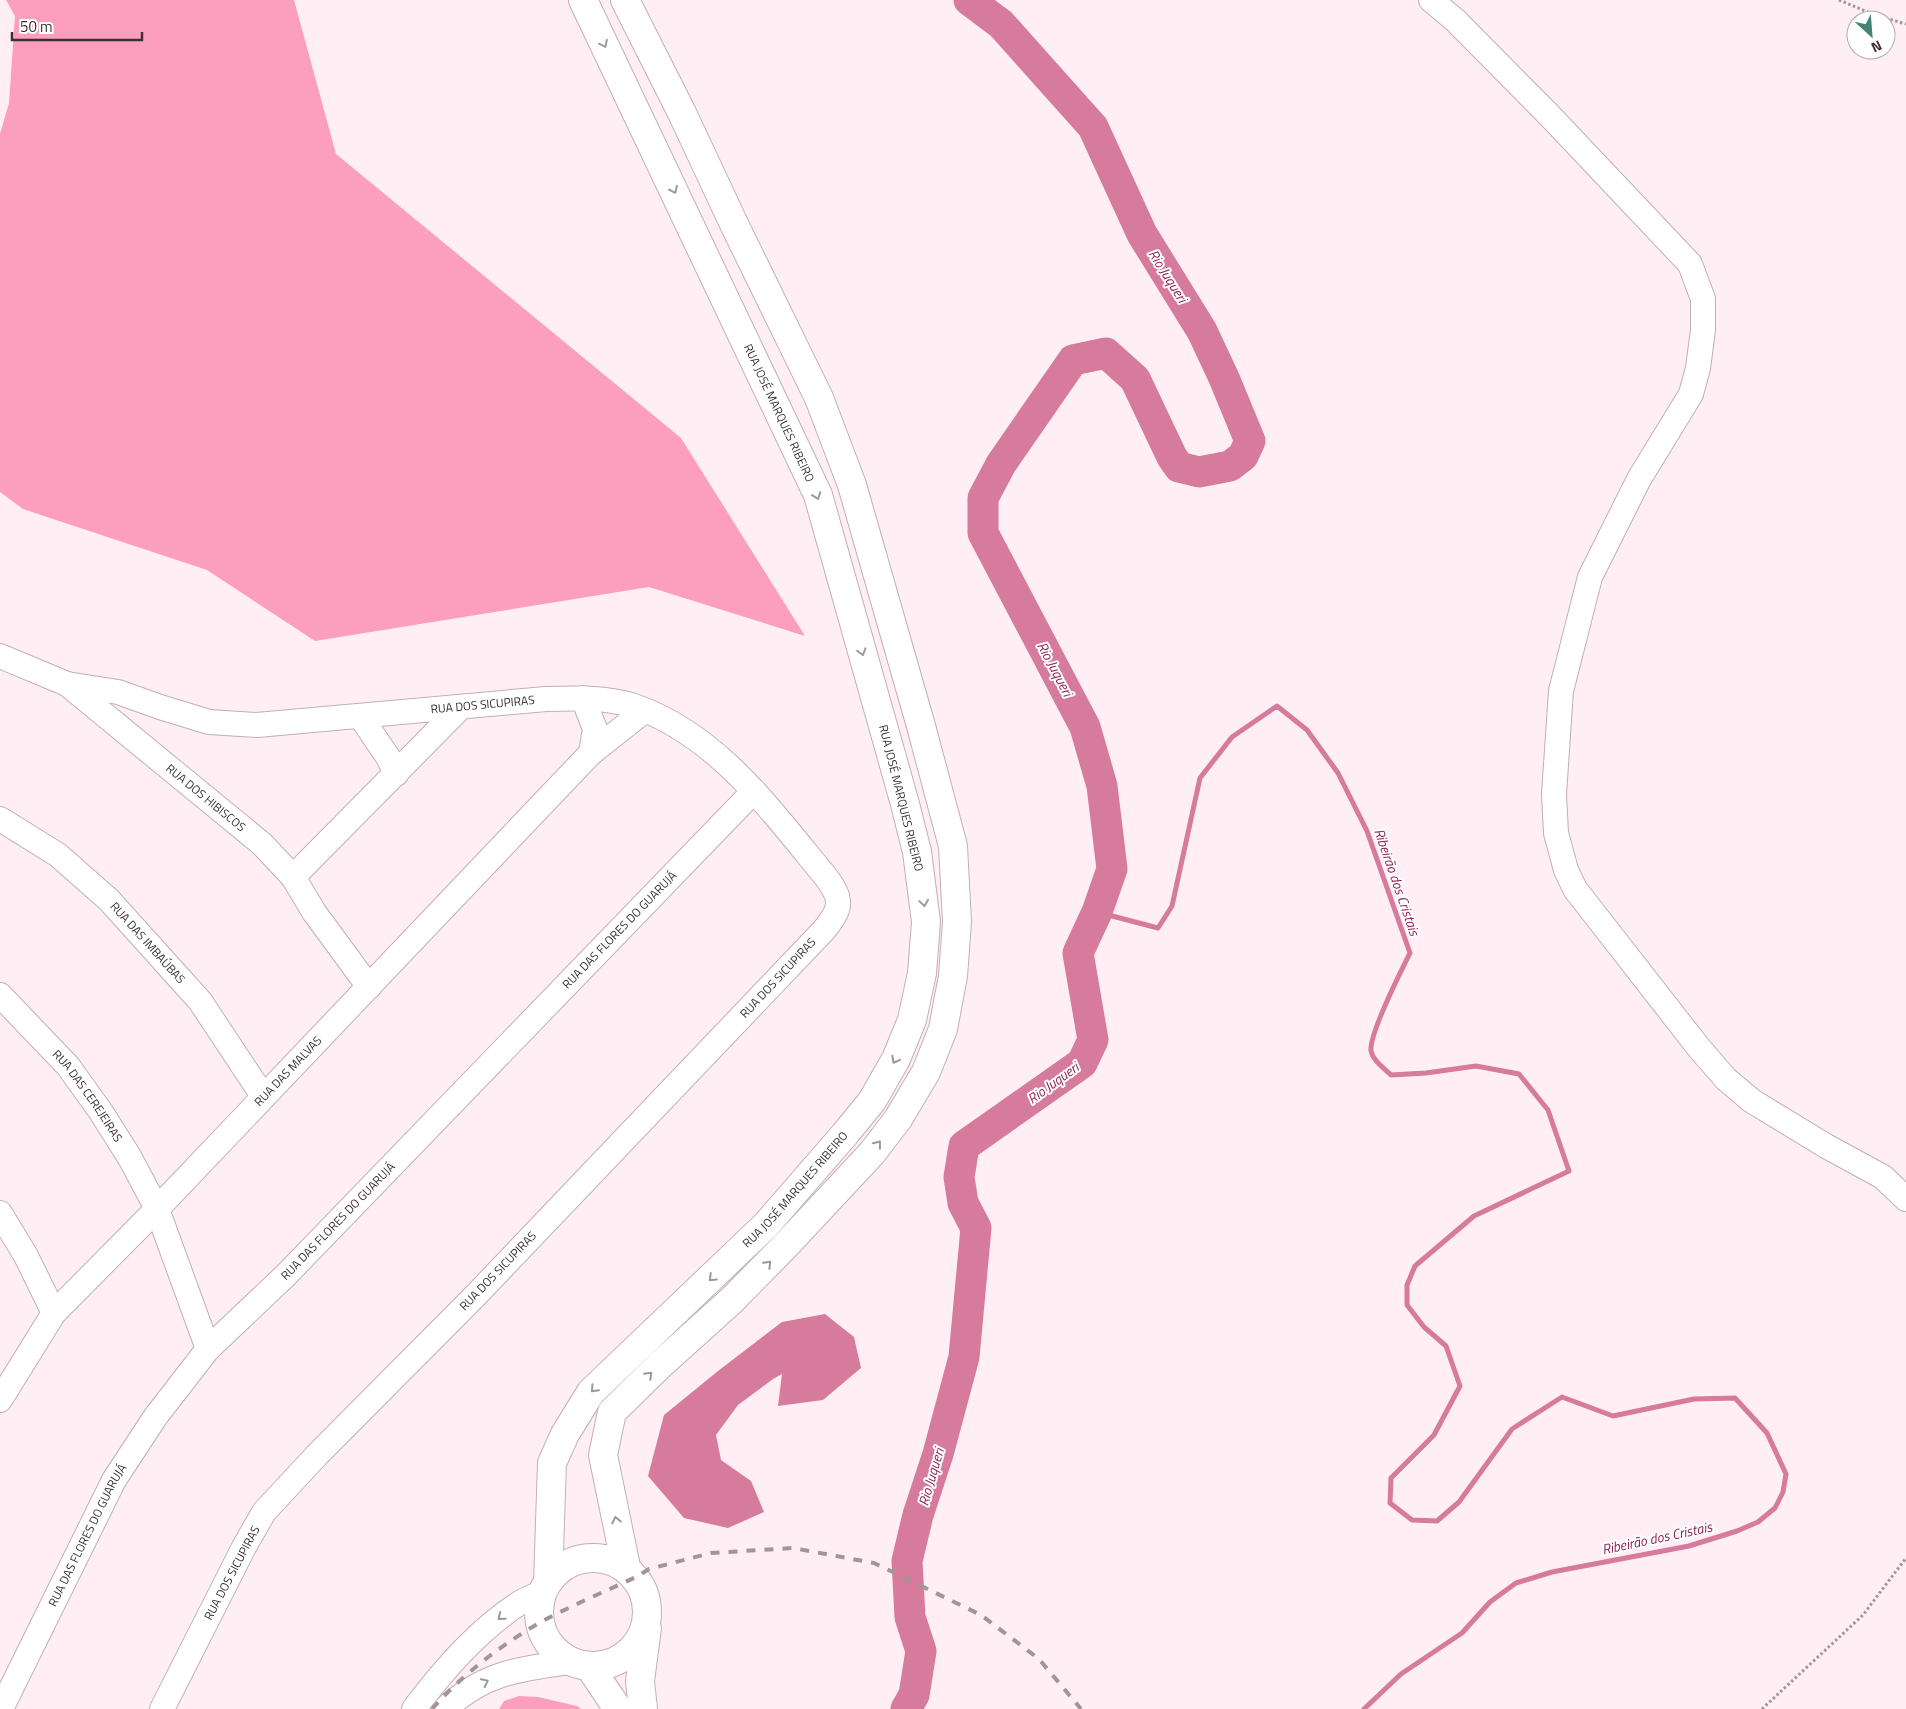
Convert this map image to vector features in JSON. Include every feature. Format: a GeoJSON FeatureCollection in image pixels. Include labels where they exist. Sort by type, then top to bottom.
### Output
{"type":"FeatureCollection","features":[{"type":"Feature","properties":{"kind":"main road","name":"RUA JOSÉ MARQUES RIBEIRO"},"geometry":{"type":"LineString","coordinates":[[545,1587],[552,1463],[565,1434],[591,1392],[766,1225],[846,1134],[872,1101],[896,1059],[912,1020],[922,973],[926,922],[917,852],[905,804],[818,495],[583,0]]}},
{"type":"Feature","properties":{"kind":"main road"},"geometry":{"type":"LineString","coordinates":[[624,0],[682,113],[818,398],[852,485],[919,716],[953,846],[958,922],[953,976],[942,1029],[926,1072],[898,1119],[872,1152],[787,1244],[732,1300],[661,1364],[612,1412],[603,1456],[626,1567]]}},
{"type":"Feature","properties":{"kind":"main road"},"geometry":{"type":"LineString","coordinates":[[618,1709],[579,1664],[550,1646],[539,1623],[545,1587],[564,1568],[585,1560],[606,1559],[626,1567],[636,1577],[647,1598],[647,1622],[640,1680],[643,1709]]}},
{"type":"Feature","properties":{"kind":"main road"},"geometry":{"type":"LineString","coordinates":[[579,1664],[615,1661],[636,1646],[647,1622]]}},
{"type":"Feature","properties":{"kind":"street"},"geometry":{"type":"LineString","coordinates":[[1431,0],[1455,20],[1550,116],[1690,264],[1703,300],[1703,330],[1698,368],[1691,394],[1639,479],[1590,577],[1561,691],[1554,794],[1556,833],[1566,870],[1575,889],[1699,1048],[1726,1079],[1752,1101],[1826,1146],[1883,1177],[1906,1199]]}},
{"type":"Feature","properties":{"kind":"street","name":"RUA DOS HIBISCOS"},"geometry":{"type":"LineString","coordinates":[[0,656],[67,684],[262,844],[293,877],[314,912],[369,987]]}},
{"type":"Feature","properties":{"kind":"street","name":"RUA DOS SICUPIRAS"},"geometry":{"type":"LineString","coordinates":[[67,684],[118,692],[209,722],[257,725],[500,702],[583,698],[633,706],[685,731],[711,750],[754,791],[834,887],[840,903],[835,916],[731,1028],[476,1295],[316,1456],[264,1512],[244,1547],[162,1709]]}},
{"type":"Feature","properties":{"kind":"street"},"geometry":{"type":"LineString","coordinates":[[583,698],[595,729],[591,753]]}},
{"type":"Feature","properties":{"kind":"street"},"geometry":{"type":"LineString","coordinates":[[293,877],[461,707]]}},
{"type":"Feature","properties":{"kind":"street","name":"RUA DAS MALVAS"},"geometry":{"type":"LineString","coordinates":[[0,1400],[54,1313],[157,1209],[591,753],[644,711]]}},
{"type":"Feature","properties":{"kind":"street"},"geometry":{"type":"LineString","coordinates":[[360,716],[388,757],[396,774]]}},
{"type":"Feature","properties":{"kind":"street","name":"RUA DAS FLORES DO GUARUJÁ"},"geometry":{"type":"LineString","coordinates":[[1,1709],[114,1480],[156,1416],[208,1349],[293,1268],[754,791]]}},
{"type":"Feature","properties":{"kind":"street","name":"RUA DAS IMBAÚBAS"},"geometry":{"type":"LineString","coordinates":[[0,820],[58,854],[109,900],[200,1001],[263,1096]]}},
{"type":"Feature","properties":{"kind":"street","name":"RUA DAS CEREJEIRAS"},"geometry":{"type":"LineString","coordinates":[[0,994],[68,1066],[130,1158],[157,1209],[208,1349]]}},
{"type":"Feature","properties":{"kind":"street"},"geometry":{"type":"LineString","coordinates":[[0,1213],[26,1256],[54,1313]]}},
{"type":"Feature","properties":{"kind":"street"},"geometry":{"type":"LineString","coordinates":[[414,1709],[437,1678],[493,1623],[519,1603],[545,1587]]}},
{"type":"Feature","properties":{"kind":"street"},"geometry":{"type":"LineString","coordinates":[[445,1709],[467,1691],[499,1675],[516,1670],[579,1664]]}},
{"type":"Feature","properties":{"kind":"path"},"geometry":{"type":"LineString","coordinates":[[1839,0],[1906,24]]}},
{"type":"Feature","properties":{"kind":"path"},"geometry":{"type":"LineString","coordinates":[[1762,1709],[1863,1615],[1906,1558]]}},
{"type":"Feature","properties":{"kind":"shaded area"},"geometry":{"type":"Polygon","coordinates":[[[6,0],[294,0],[336,154],[681,438],[805,636],[649,587],[315,641],[207,570],[23,509],[0,492],[0,134],[9,103],[15,16],[6,0]]]}},
{"type":"Feature","properties":{"kind":"shaded area"},"geometry":{"type":"Polygon","coordinates":[[[825,1314],[854,1337],[861,1368],[823,1400],[778,1406],[782,1374],[738,1405],[716,1435],[721,1460],[751,1481],[764,1512],[728,1528],[684,1518],[648,1476],[664,1415],[782,1322],[825,1314]]]}},
{"type":"Feature","properties":{"kind":"shaded area"},"geometry":{"type":"Polygon","coordinates":[[[519,1696],[538,1697],[577,1706],[581,1709],[499,1709],[504,1701],[519,1696]]]}},
{"type":"Feature","properties":{"kind":"waterway","name":"Rio Juqueri"},"geometry":{"type":"LineString","coordinates":[[906,1709],[914,1695],[921,1651],[910,1617],[907,1561],[918,1515],[938,1454],[964,1357],[976,1228],[963,1203],[959,1177],[964,1146],[1082,1063],[1093,1040],[1078,953],[1097,912],[1112,869],[1102,786],[1085,727],[983,533],[983,498],[1001,464],[1073,360],[1106,353],[1135,379],[1172,457],[1179,467],[1199,472],[1230,466],[1243,456],[1250,441],[1202,331],[1142,234],[1093,127],[1001,24],[969,0]]}},
{"type":"Feature","properties":{"kind":"waterway","name":"Ribeirão dos Cristais"},"geometry":{"type":"LineString","coordinates":[[1097,912],[1158,928],[1172,906],[1200,778],[1232,737],[1277,706],[1307,730],[1338,773],[1367,831],[1410,953],[1386,1002],[1375,1031],[1371,1051],[1374,1058],[1391,1075],[1426,1073],[1476,1066],[1519,1074],[1548,1110],[1569,1171],[1474,1216],[1415,1266],[1407,1285],[1407,1305],[1424,1327],[1446,1346],[1460,1386],[1434,1435],[1391,1478],[1390,1503],[1412,1520],[1437,1521],[1459,1502],[1512,1429],[1562,1397],[1613,1416],[1694,1399],[1735,1398],[1767,1433],[1786,1474],[1783,1492],[1775,1508],[1758,1522],[1737,1531],[1689,1546],[1552,1572],[1516,1583],[1490,1602],[1462,1633],[1401,1674],[1364,1709]]}},
{"type":"Feature","properties":{"kind":"railway"},"geometry":{"type":"LineString","coordinates":[[432,1709],[469,1673],[496,1651],[524,1632],[649,1569],[711,1553],[793,1548],[874,1563],[981,1615],[1039,1659],[1081,1709]]}}]}
